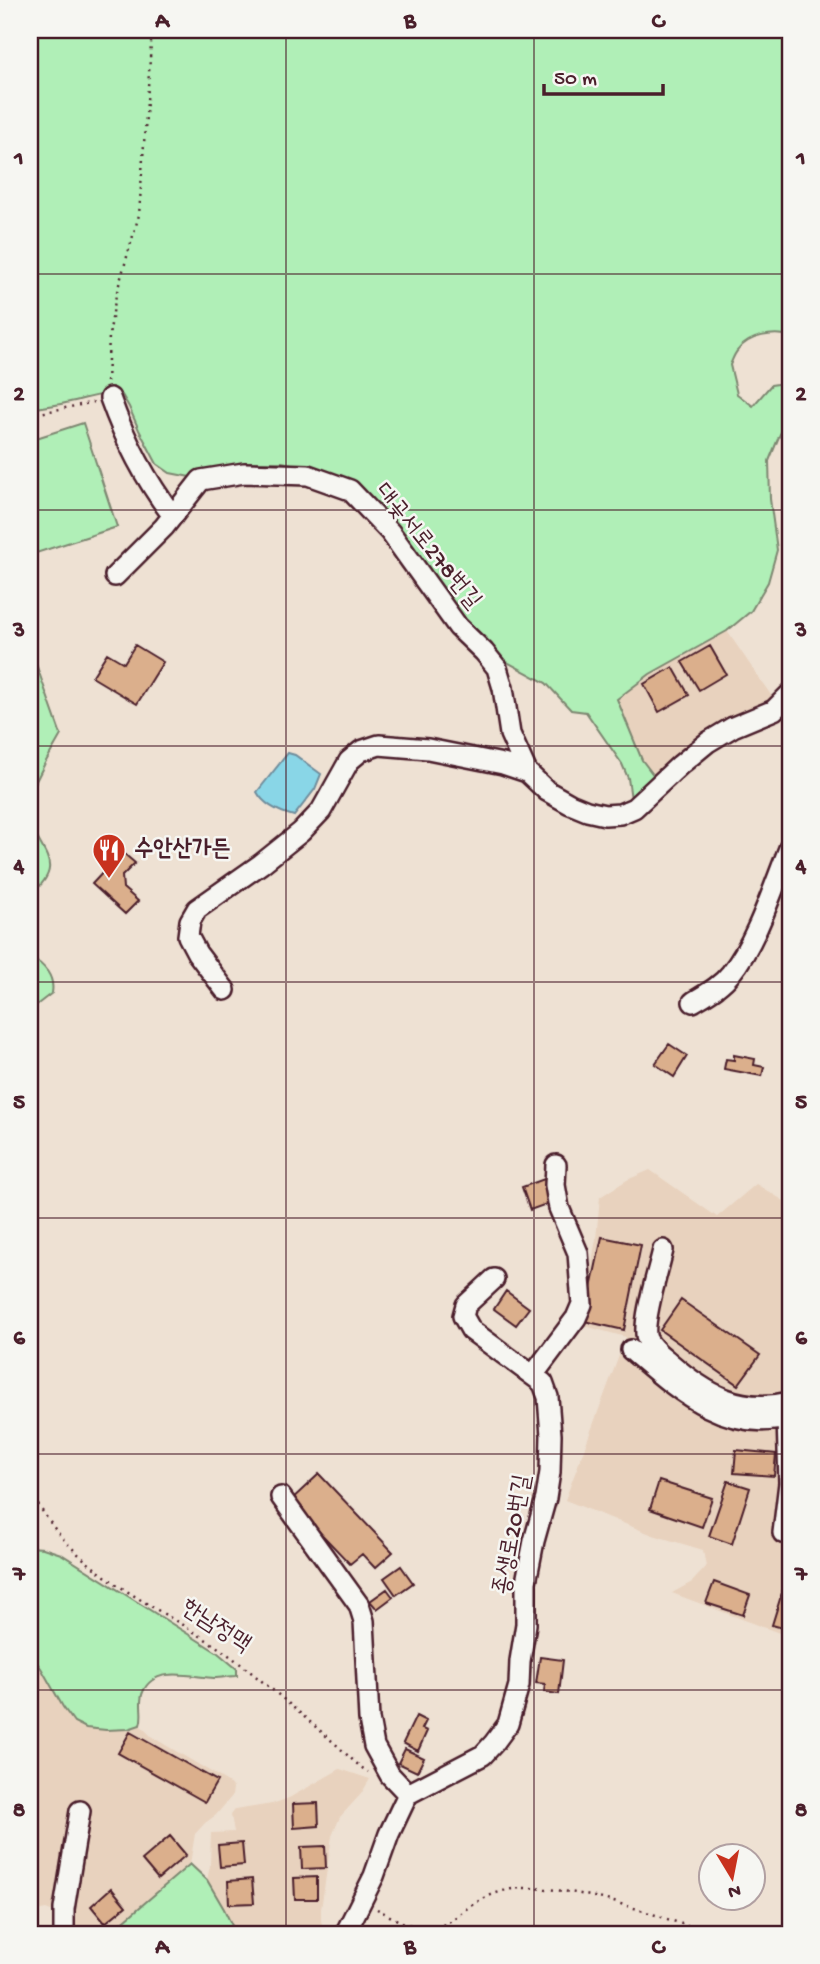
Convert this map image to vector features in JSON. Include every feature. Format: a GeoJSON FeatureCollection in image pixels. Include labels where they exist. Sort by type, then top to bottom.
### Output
{"type":"FeatureCollection","features":[{"type":"Feature","properties":{"kind":"lane"},"geometry":{"type":"LineString","coordinates":[[110,398],[120,427],[157,496],[173,516]]}},
{"type":"Feature","properties":{"kind":"lane","name":"대곶서로278번길"},"geometry":{"type":"LineString","coordinates":[[114,576],[164,527],[201,480],[244,473],[308,475],[350,490],[390,532],[458,627],[497,668],[510,734],[527,772],[547,791],[570,804],[605,815],[620,814],[634,808],[708,743],[733,727],[774,709],[790,694]]}},
{"type":"Feature","properties":{"kind":"lane","name":"대곶서로278번길"},"geometry":{"type":"LineString","coordinates":[[225,990],[197,953],[188,936],[190,921],[197,909],[301,832],[321,811],[349,761],[361,751],[379,745],[428,749],[470,756],[527,772]]}},
{"type":"Feature","properties":{"kind":"lane"},"geometry":{"type":"LineString","coordinates":[[692,1002],[730,975],[743,956],[790,846]]}},
{"type":"Feature","properties":{"kind":"lane"},"geometry":{"type":"LineString","coordinates":[[534,1374],[576,1318],[582,1304],[579,1253],[559,1208],[555,1185],[556,1165]]}},
{"type":"Feature","properties":{"kind":"lane"},"geometry":{"type":"LineString","coordinates":[[663,1250],[646,1321],[647,1339],[657,1352],[699,1387],[716,1396],[751,1406],[789,1412]]}},
{"type":"Feature","properties":{"kind":"lane","name":"종생로20번길"},"geometry":{"type":"LineString","coordinates":[[408,1794],[483,1755],[508,1724],[519,1685],[526,1624],[526,1581],[546,1498],[551,1435],[548,1397],[543,1383],[471,1330],[463,1316],[466,1305],[494,1279]]}},
{"type":"Feature","properties":{"kind":"lane"},"geometry":{"type":"LineString","coordinates":[[631,1350],[680,1391],[706,1407],[739,1418],[763,1421],[789,1412]]}},
{"type":"Feature","properties":{"kind":"lane"},"geometry":{"type":"LineString","coordinates":[[783,1533],[789,1483],[789,1412]]}},
{"type":"Feature","properties":{"kind":"lane"},"geometry":{"type":"LineString","coordinates":[[281,1497],[359,1605],[364,1621],[365,1672],[374,1746],[390,1775],[408,1794],[364,1898],[345,1934]]}},
{"type":"Feature","properties":{"kind":"lane"},"geometry":{"type":"LineString","coordinates":[[64,1934],[64,1909],[80,1811]]}},
{"type":"Feature","properties":{"kind":"path"},"geometry":{"type":"LineString","coordinates":[[30,415],[110,398],[106,381],[109,336],[116,295],[139,215],[152,30]]}},
{"type":"Feature","properties":{"kind":"path","name":"한남정맥"},"geometry":{"type":"LineString","coordinates":[[30,1493],[60,1535],[98,1570],[240,1663],[360,1767],[368,1772],[390,1775]]}},
{"type":"Feature","properties":{"kind":"path"},"geometry":{"type":"LineString","coordinates":[[364,1898],[375,1908],[411,1926],[427,1928],[439,1927],[481,1900],[504,1890],[541,1888],[604,1899],[711,1934]]}},
{"type":"Feature","properties":{"kind":"shaded area"},"geometry":{"type":"Polygon","coordinates":[[[727,631],[775,701],[654,776],[642,760],[617,699],[650,674],[727,631]]]}},
{"type":"Feature","properties":{"kind":"shaded area"},"geometry":{"type":"Polygon","coordinates":[[[650,1170],[717,1217],[756,1184],[786,1202],[790,1198],[790,1637],[672,1593],[692,1582],[706,1567],[703,1550],[653,1535],[565,1500],[626,1337],[581,1325],[596,1239],[600,1197],[627,1180],[650,1170]]]}},
{"type":"Feature","properties":{"kind":"shaded area"},"geometry":{"type":"Polygon","coordinates":[[[30,1654],[52,1689],[128,1729],[140,1725],[152,1737],[228,1782],[233,1788],[232,1796],[195,1834],[190,1864],[112,1931],[102,1934],[80,1934],[56,1913],[46,1909],[30,1915],[30,1654]]]}},
{"type":"Feature","properties":{"kind":"shaded area"},"geometry":{"type":"Polygon","coordinates":[[[340,1769],[370,1779],[361,1794],[340,1817],[332,1836],[321,1909],[324,1934],[236,1934],[207,1880],[211,1833],[234,1832],[231,1815],[235,1810],[272,1804],[289,1798],[340,1769]]]}},
{"type":"Feature","properties":{"kind":"green space"},"geometry":{"type":"Polygon","coordinates":[[[30,30],[790,30],[790,336],[776,334],[748,341],[737,352],[730,365],[737,394],[753,406],[771,385],[784,383],[790,374],[790,418],[769,461],[770,499],[777,550],[768,582],[751,611],[727,631],[650,674],[617,699],[642,760],[654,776],[631,799],[628,778],[622,764],[586,712],[571,710],[546,683],[483,649],[416,567],[315,469],[282,462],[249,462],[215,468],[190,477],[170,473],[157,464],[122,395],[102,395],[30,409],[30,30]]]}},
{"type":"Feature","properties":{"kind":"green space"},"geometry":{"type":"Polygon","coordinates":[[[83,423],[117,527],[30,555],[30,440],[83,423]]]}},
{"type":"Feature","properties":{"kind":"green space"},"geometry":{"type":"Polygon","coordinates":[[[30,647],[61,735],[30,793],[30,647]]]}},
{"type":"Feature","properties":{"kind":"green space"},"geometry":{"type":"Polygon","coordinates":[[[30,822],[45,851],[49,867],[41,885],[30,895],[30,822]]]}},
{"type":"Feature","properties":{"kind":"green space"},"geometry":{"type":"Polygon","coordinates":[[[30,956],[47,972],[52,981],[52,993],[30,1010],[30,956]]]}},
{"type":"Feature","properties":{"kind":"green space"},"geometry":{"type":"Polygon","coordinates":[[[30,1547],[61,1554],[218,1653],[237,1669],[237,1676],[214,1678],[174,1674],[156,1678],[143,1692],[140,1725],[128,1729],[86,1728],[74,1722],[30,1654],[30,1547]]]}},
{"type":"Feature","properties":{"kind":"green space"},"geometry":{"type":"Polygon","coordinates":[[[190,1864],[207,1880],[236,1934],[102,1934],[112,1931],[190,1864]]]}},
{"type":"Feature","properties":{"kind":"water"},"geometry":{"type":"Polygon","coordinates":[[[288,753],[321,774],[315,789],[294,816],[272,807],[257,792],[288,753]]]}},
{"type":"Feature","properties":{"kind":"building"},"geometry":{"type":"Polygon","coordinates":[[[135,645],[163,662],[137,704],[92,677],[107,653],[124,663],[135,645]]]}},
{"type":"Feature","properties":{"kind":"building"},"geometry":{"type":"Polygon","coordinates":[[[710,646],[726,674],[699,690],[682,662],[710,646]]]}},
{"type":"Feature","properties":{"kind":"building"},"geometry":{"type":"Polygon","coordinates":[[[673,667],[689,695],[659,712],[644,684],[673,667]]]}},
{"type":"Feature","properties":{"kind":"building","name":"수안산가든"},"geometry":{"type":"Polygon","coordinates":[[[122,852],[135,863],[122,876],[123,888],[138,901],[125,914],[92,884],[122,852]]]}},
{"type":"Feature","properties":{"kind":"building"},"geometry":{"type":"Polygon","coordinates":[[[669,1044],[687,1056],[674,1077],[655,1064],[669,1044]]]}},
{"type":"Feature","properties":{"kind":"building"},"geometry":{"type":"Polygon","coordinates":[[[734,1055],[755,1059],[754,1065],[764,1067],[762,1076],[724,1069],[726,1059],[734,1060],[734,1055]]]}},
{"type":"Feature","properties":{"kind":"building"},"geometry":{"type":"Polygon","coordinates":[[[547,1178],[555,1201],[530,1210],[522,1187],[547,1178]]]}},
{"type":"Feature","properties":{"kind":"building"},"geometry":{"type":"Polygon","coordinates":[[[602,1237],[641,1245],[624,1330],[584,1321],[602,1237]]]}},
{"type":"Feature","properties":{"kind":"building"},"geometry":{"type":"Polygon","coordinates":[[[506,1291],[529,1308],[516,1325],[494,1309],[506,1291]]]}},
{"type":"Feature","properties":{"kind":"building"},"geometry":{"type":"Polygon","coordinates":[[[681,1300],[760,1355],[738,1385],[660,1330],[681,1300]]]}},
{"type":"Feature","properties":{"kind":"building"},"geometry":{"type":"Polygon","coordinates":[[[736,1450],[776,1454],[774,1476],[734,1473],[736,1450]]]}},
{"type":"Feature","properties":{"kind":"building"},"geometry":{"type":"Polygon","coordinates":[[[319,1474],[393,1552],[375,1568],[362,1554],[350,1564],[290,1501],[319,1474]]]}},
{"type":"Feature","properties":{"kind":"building"},"geometry":{"type":"Polygon","coordinates":[[[659,1481],[712,1498],[702,1527],[650,1509],[659,1481]]]}},
{"type":"Feature","properties":{"kind":"building"},"geometry":{"type":"Polygon","coordinates":[[[728,1481],[750,1488],[732,1544],[709,1536],[728,1481]]]}},
{"type":"Feature","properties":{"kind":"building"},"geometry":{"type":"Polygon","coordinates":[[[401,1566],[413,1583],[396,1595],[384,1578],[401,1566]]]}},
{"type":"Feature","properties":{"kind":"building"},"geometry":{"type":"Polygon","coordinates":[[[714,1582],[750,1595],[743,1615],[706,1603],[714,1582]]]}},
{"type":"Feature","properties":{"kind":"building"},"geometry":{"type":"Polygon","coordinates":[[[784,1586],[790,1588],[790,1630],[772,1625],[784,1586]]]}},
{"type":"Feature","properties":{"kind":"building"},"geometry":{"type":"Polygon","coordinates":[[[387,1589],[393,1597],[377,1609],[370,1601],[387,1589]]]}},
{"type":"Feature","properties":{"kind":"building"},"geometry":{"type":"Polygon","coordinates":[[[540,1657],[563,1660],[559,1694],[544,1692],[545,1684],[536,1683],[540,1657]]]}},
{"type":"Feature","properties":{"kind":"building"},"geometry":{"type":"Polygon","coordinates":[[[416,1716],[426,1721],[422,1729],[427,1731],[418,1751],[403,1743],[416,1716]]]}},
{"type":"Feature","properties":{"kind":"building"},"geometry":{"type":"Polygon","coordinates":[[[130,1732],[217,1781],[205,1802],[118,1753],[130,1732]]]}},
{"type":"Feature","properties":{"kind":"building"},"geometry":{"type":"Polygon","coordinates":[[[405,1749],[424,1758],[417,1772],[398,1763],[405,1749]]]}},
{"type":"Feature","properties":{"kind":"building"},"geometry":{"type":"Polygon","coordinates":[[[318,1803],[319,1826],[294,1828],[293,1804],[318,1803]]]}},
{"type":"Feature","properties":{"kind":"building"},"geometry":{"type":"Polygon","coordinates":[[[170,1836],[186,1855],[158,1879],[142,1860],[170,1836]]]}},
{"type":"Feature","properties":{"kind":"building"},"geometry":{"type":"Polygon","coordinates":[[[242,1843],[244,1865],[220,1867],[218,1845],[242,1843]]]}},
{"type":"Feature","properties":{"kind":"building"},"geometry":{"type":"Polygon","coordinates":[[[325,1846],[326,1868],[302,1869],[301,1847],[325,1846]]]}},
{"type":"Feature","properties":{"kind":"building"},"geometry":{"type":"Polygon","coordinates":[[[317,1877],[317,1899],[295,1899],[294,1878],[317,1877]]]}},
{"type":"Feature","properties":{"kind":"building"},"geometry":{"type":"Polygon","coordinates":[[[252,1879],[254,1903],[229,1904],[228,1881],[252,1879]]]}},
{"type":"Feature","properties":{"kind":"building"},"geometry":{"type":"Polygon","coordinates":[[[111,1888],[126,1906],[105,1923],[91,1906],[111,1888]]]}},
{"type":"Feature","properties":{"kind":"building"},"geometry":{"type":"Polygon","coordinates":[[[271,1927],[272,1934],[248,1934],[247,1929],[271,1927]]]}},
{"type":"Feature","properties":{"kind":"place","name":"수안산가든"},"geometry":{"type":"Point","coordinates":[109,880]}}]}
